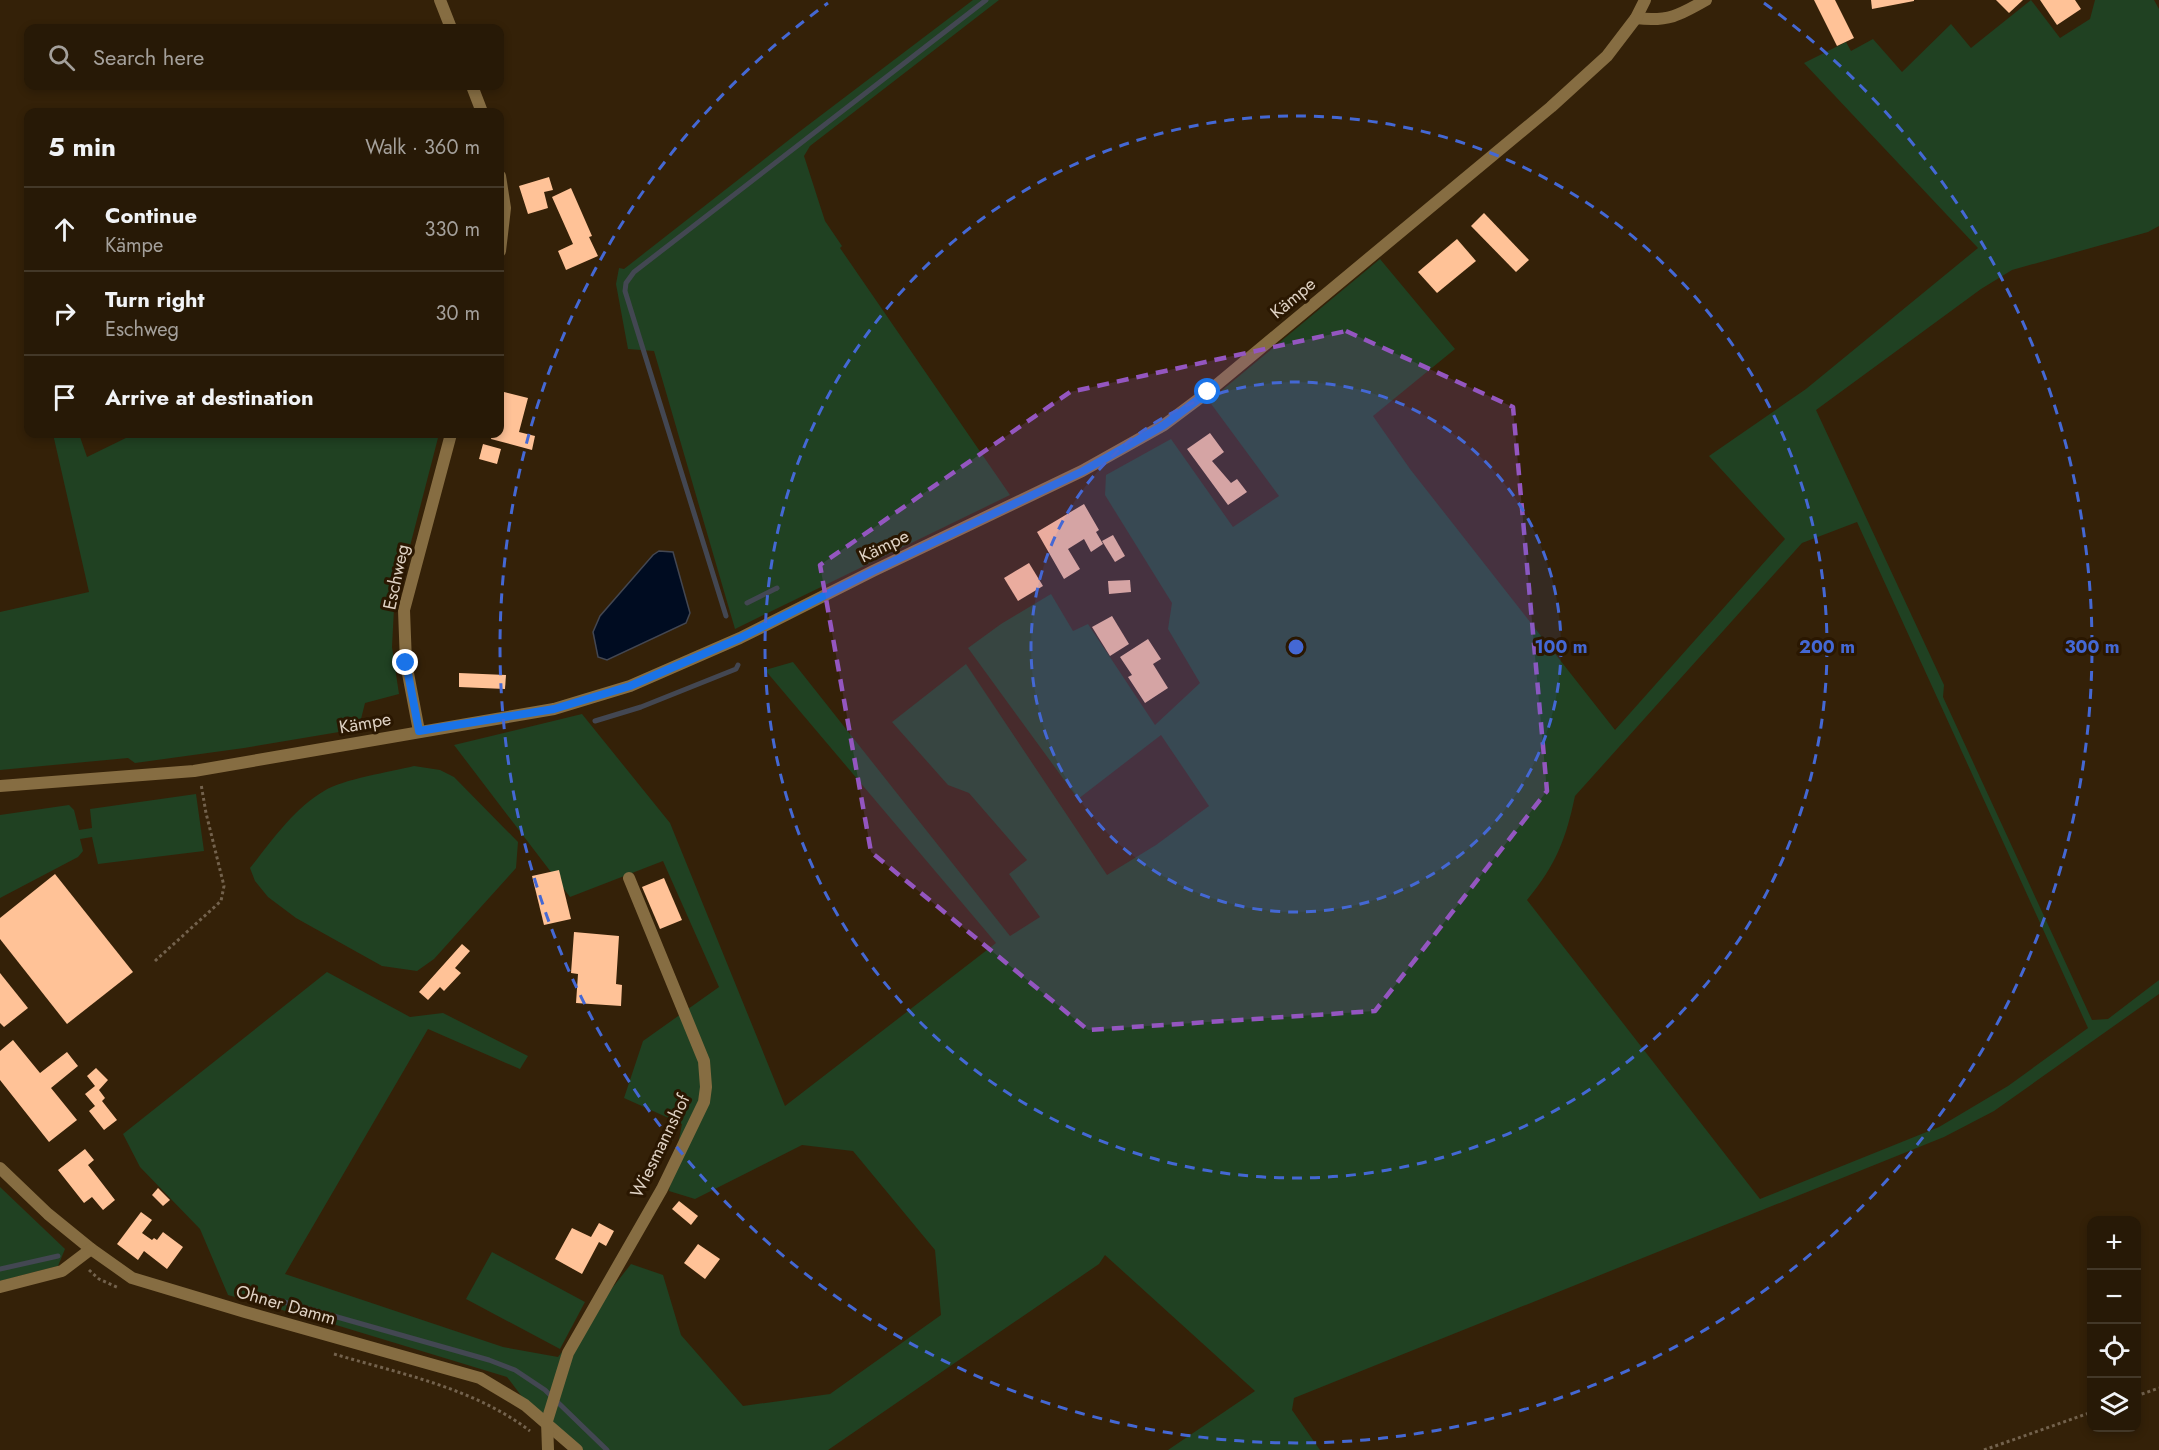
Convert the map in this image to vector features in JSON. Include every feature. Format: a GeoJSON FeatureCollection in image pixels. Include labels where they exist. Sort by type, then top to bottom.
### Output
{"type":"FeatureCollection","features":[{"type":"Feature","properties":{"kind":"street"},"geometry":{"type":"LineString","coordinates":[[440,0],[449,24]]}},
{"type":"Feature","properties":{"kind":"street","name":"Kämpe"},"geometry":{"type":"LineString","coordinates":[[0,786],[199,770],[554,709],[630,686],[740,638],[873,571],[1083,471],[1164,425],[1217,385],[1551,106],[1607,56],[1636,18],[1645,0]]}},
{"type":"Feature","properties":{"kind":"street"},"geometry":{"type":"LineString","coordinates":[[1636,18],[1655,21],[1677,16],[1707,0]]}},
{"type":"Feature","properties":{"kind":"street"},"geometry":{"type":"LineString","coordinates":[[474,90],[480,108]]}},
{"type":"Feature","properties":{"kind":"street","name":"Eschweg"},"geometry":{"type":"LineString","coordinates":[[419,731],[406,663],[404,610],[450,438]]}},
{"type":"Feature","properties":{"kind":"street","name":"Wiesmannshof"},"geometry":{"type":"LineString","coordinates":[[548,1447],[547,1422],[568,1353],[662,1189],[704,1102],[706,1087],[704,1061],[629,878]]}},
{"type":"Feature","properties":{"kind":"street","name":"Ohner Damm"},"geometry":{"type":"LineString","coordinates":[[0,1168],[48,1214],[132,1278],[480,1378],[525,1405],[577,1450]]}},
{"type":"Feature","properties":{"kind":"street"},"geometry":{"type":"LineString","coordinates":[[0,1287],[62,1271],[91,1249]]}},
{"type":"Feature","properties":{"kind":"path"},"geometry":{"type":"LineString","coordinates":[[155,961],[222,901],[225,886],[206,813],[199,770]]}},
{"type":"Feature","properties":{"kind":"path"},"geometry":{"type":"LineString","coordinates":[[80,1259],[99,1279],[124,1290]]}},
{"type":"Feature","properties":{"kind":"path"},"geometry":{"type":"LineString","coordinates":[[328,1353],[458,1391],[495,1408],[521,1424],[548,1447]]}},
{"type":"Feature","properties":{"kind":"path"},"geometry":{"type":"LineString","coordinates":[[2141,1394],[2159,1388]]}},
{"type":"Feature","properties":{"kind":"path"},"geometry":{"type":"LineString","coordinates":[[1984,1450],[2087,1413]]}},
{"type":"Feature","properties":{"kind":"highlighted area"},"geometry":{"type":"Polygon","coordinates":[[[1346,331],[1513,407],[1547,791],[1375,1011],[1088,1030],[871,852],[820,565],[1070,392],[1346,331]]]}},
{"type":"Feature","properties":{"kind":"green space"},"geometry":{"type":"Polygon","coordinates":[[[973,0],[999,0],[810,146],[804,156],[825,221],[842,246],[840,248],[1010,495],[735,629],[654,351],[628,349],[616,284],[619,268],[624,269],[973,0]]]}},
{"type":"Feature","properties":{"kind":"green space"},"geometry":{"type":"Polygon","coordinates":[[[2031,0],[2060,38],[2090,19],[2095,0],[2154,0],[2159,9],[2159,226],[2148,232],[2012,270],[1981,289],[1816,410],[1944,685],[1943,697],[2092,1020],[2108,1019],[2159,980],[2159,994],[1994,1111],[1944,1137],[1294,1398],[1292,1410],[1320,1450],[1168,1450],[1255,1391],[1105,1255],[1099,1264],[828,1450],[581,1450],[526,1402],[507,1377],[228,1295],[200,1229],[140,1167],[123,1134],[327,972],[410,1017],[443,1013],[528,1056],[520,1069],[428,1029],[285,1274],[503,1347],[558,1357],[631,1264],[663,1275],[681,1335],[743,1406],[830,1394],[941,1315],[935,1250],[853,1151],[802,1145],[695,1199],[669,1191],[682,1124],[624,1098],[643,1041],[719,987],[663,861],[570,897],[454,745],[582,714],[670,823],[785,1106],[996,943],[765,670],[793,662],[1010,936],[1040,917],[1009,874],[1027,860],[969,793],[948,785],[892,722],[966,664],[1107,875],[1156,845],[1209,806],[1161,735],[1078,799],[968,648],[1001,624],[1051,594],[1073,631],[1088,624],[1155,725],[1200,683],[1168,629],[1172,603],[1105,495],[1106,475],[1171,439],[1233,527],[1279,496],[1209,401],[1380,259],[1455,349],[1373,416],[1410,469],[1615,730],[1785,539],[1709,456],[1806,389],[1978,248],[1804,63],[1846,42],[1851,51],[1873,39],[1902,72],[1951,24],[1971,48],[2031,0]],[[1857,522],[1802,543],[1575,796],[1564,839],[1553,863],[1527,900],[1760,1199],[1939,1127],[2008,1086],[2088,1028],[1857,522]]]}},
{"type":"Feature","properties":{"kind":"green space"},"geometry":{"type":"Polygon","coordinates":[[[54,438],[80,438],[87,457],[126,438],[438,438],[394,608],[392,647],[399,694],[365,703],[360,723],[339,732],[135,763],[128,758],[0,770],[0,612],[89,592],[54,438]]]}},
{"type":"Feature","properties":{"kind":"green space"},"geometry":{"type":"Polygon","coordinates":[[[414,766],[440,770],[454,777],[518,842],[516,868],[434,959],[417,971],[382,966],[296,918],[268,897],[255,881],[250,868],[293,816],[324,791],[354,779],[414,766]]]}},
{"type":"Feature","properties":{"kind":"green space"},"geometry":{"type":"Polygon","coordinates":[[[196,794],[204,851],[98,864],[92,837],[80,839],[83,851],[78,857],[0,898],[0,815],[69,805],[74,810],[79,830],[92,828],[90,809],[196,794]]]}},
{"type":"Feature","properties":{"kind":"green space"},"geometry":{"type":"Polygon","coordinates":[[[0,1187],[65,1249],[58,1266],[0,1281],[0,1187]]]}},
{"type":"Feature","properties":{"kind":"green space"},"geometry":{"type":"Polygon","coordinates":[[[492,1252],[585,1302],[560,1349],[466,1299],[492,1252]]]}},
{"type":"Feature","properties":{"kind":"water"},"geometry":{"type":"Polygon","coordinates":[[[659,551],[673,552],[690,613],[686,623],[607,660],[598,657],[593,632],[600,616],[659,551]]]}},
{"type":"Feature","properties":{"kind":"building"},"geometry":{"type":"Polygon","coordinates":[[[1814,0],[1835,0],[1854,38],[1837,46],[1814,0]]]}},
{"type":"Feature","properties":{"kind":"building"},"geometry":{"type":"Polygon","coordinates":[[[1871,0],[1914,0],[1914,1],[1872,9],[1871,0]]]}},
{"type":"Feature","properties":{"kind":"building"},"geometry":{"type":"Polygon","coordinates":[[[1996,0],[2023,0],[2009,13],[1996,0]]]}},
{"type":"Feature","properties":{"kind":"building"},"geometry":{"type":"Polygon","coordinates":[[[2040,0],[2075,0],[2081,9],[2057,25],[2040,0]]]}},
{"type":"Feature","properties":{"kind":"building"},"geometry":{"type":"Polygon","coordinates":[[[549,177],[553,190],[544,192],[548,208],[528,214],[519,186],[549,177]]]}},
{"type":"Feature","properties":{"kind":"building"},"geometry":{"type":"Polygon","coordinates":[[[571,188],[592,236],[589,237],[598,256],[566,270],[558,251],[573,244],[552,197],[571,188]]]}},
{"type":"Feature","properties":{"kind":"building"},"geometry":{"type":"Polygon","coordinates":[[[1484,213],[1529,260],[1516,272],[1471,226],[1484,213]]]}},
{"type":"Feature","properties":{"kind":"building"},"geometry":{"type":"Polygon","coordinates":[[[1457,239],[1476,261],[1437,293],[1418,272],[1457,239]]]}},
{"type":"Feature","properties":{"kind":"building"},"geometry":{"type":"Polygon","coordinates":[[[504,392],[528,398],[519,432],[535,436],[532,450],[491,439],[504,438],[504,392]]]}},
{"type":"Feature","properties":{"kind":"building"},"geometry":{"type":"Polygon","coordinates":[[[1210,433],[1224,452],[1212,461],[1231,483],[1237,479],[1247,492],[1228,505],[1187,449],[1210,433]]]}},
{"type":"Feature","properties":{"kind":"building"},"geometry":{"type":"Polygon","coordinates":[[[483,444],[501,449],[497,464],[479,459],[483,444]]]}},
{"type":"Feature","properties":{"kind":"building"},"geometry":{"type":"Polygon","coordinates":[[[1084,504],[1099,530],[1096,532],[1103,544],[1091,552],[1084,539],[1068,549],[1080,569],[1064,579],[1037,532],[1084,504]]]}},
{"type":"Feature","properties":{"kind":"building"},"geometry":{"type":"Polygon","coordinates":[[[1113,535],[1125,556],[1115,562],[1102,541],[1113,535]]]}},
{"type":"Feature","properties":{"kind":"building"},"geometry":{"type":"Polygon","coordinates":[[[1029,563],[1043,586],[1018,601],[1004,578],[1029,563]]]}},
{"type":"Feature","properties":{"kind":"building"},"geometry":{"type":"Polygon","coordinates":[[[1130,580],[1131,592],[1109,594],[1108,581],[1130,580]]]}},
{"type":"Feature","properties":{"kind":"building"},"geometry":{"type":"Polygon","coordinates":[[[1112,616],[1129,644],[1110,656],[1092,627],[1112,616]]]}},
{"type":"Feature","properties":{"kind":"building"},"geometry":{"type":"Polygon","coordinates":[[[1148,639],[1161,659],[1153,664],[1168,688],[1145,703],[1128,677],[1132,675],[1120,657],[1148,639]]]}},
{"type":"Feature","properties":{"kind":"building"},"geometry":{"type":"Polygon","coordinates":[[[459,673],[506,675],[505,689],[459,687],[459,673]]]}},
{"type":"Feature","properties":{"kind":"building"},"geometry":{"type":"Polygon","coordinates":[[[559,870],[571,919],[544,925],[532,876],[559,870]]]}},
{"type":"Feature","properties":{"kind":"building"},"geometry":{"type":"Polygon","coordinates":[[[55,874],[133,972],[67,1024],[0,939],[0,918],[55,874]]]}},
{"type":"Feature","properties":{"kind":"building"},"geometry":{"type":"Polygon","coordinates":[[[664,878],[682,920],[660,929],[642,887],[664,878]]]}},
{"type":"Feature","properties":{"kind":"building"},"geometry":{"type":"Polygon","coordinates":[[[574,932],[619,936],[616,984],[622,985],[621,1006],[576,1003],[578,974],[571,973],[574,932]]]}},
{"type":"Feature","properties":{"kind":"building"},"geometry":{"type":"Polygon","coordinates":[[[462,944],[470,951],[455,968],[461,973],[444,991],[440,987],[428,1000],[419,992],[462,944]]]}},
{"type":"Feature","properties":{"kind":"building"},"geometry":{"type":"Polygon","coordinates":[[[0,973],[28,1008],[4,1027],[0,1023],[0,973]]]}},
{"type":"Feature","properties":{"kind":"building"},"geometry":{"type":"Polygon","coordinates":[[[13,1040],[40,1073],[67,1052],[78,1066],[51,1088],[77,1120],[49,1142],[0,1080],[0,1051],[13,1040]]]}},
{"type":"Feature","properties":{"kind":"building"},"geometry":{"type":"Polygon","coordinates":[[[96,1068],[108,1080],[99,1090],[105,1098],[102,1101],[117,1120],[104,1130],[89,1111],[95,1106],[85,1094],[95,1086],[87,1076],[96,1068]]]}},
{"type":"Feature","properties":{"kind":"building"},"geometry":{"type":"Polygon","coordinates":[[[85,1149],[94,1160],[88,1165],[115,1200],[103,1210],[92,1197],[84,1203],[58,1170],[85,1149]]]}},
{"type":"Feature","properties":{"kind":"building"},"geometry":{"type":"Polygon","coordinates":[[[158,1188],[170,1200],[163,1206],[152,1195],[158,1188]]]}},
{"type":"Feature","properties":{"kind":"building"},"geometry":{"type":"Polygon","coordinates":[[[679,1201],[698,1216],[691,1225],[672,1209],[679,1201]]]}},
{"type":"Feature","properties":{"kind":"building"},"geometry":{"type":"Polygon","coordinates":[[[141,1212],[152,1220],[142,1233],[152,1240],[154,1238],[157,1240],[163,1232],[183,1247],[167,1269],[144,1251],[138,1260],[117,1244],[141,1212]]]}},
{"type":"Feature","properties":{"kind":"building"},"geometry":{"type":"Polygon","coordinates":[[[599,1223],[614,1231],[606,1246],[599,1242],[582,1274],[555,1259],[572,1228],[591,1237],[599,1223]]]}},
{"type":"Feature","properties":{"kind":"building"},"geometry":{"type":"Polygon","coordinates":[[[698,1244],[720,1259],[705,1279],[684,1263],[698,1244]]]}},
{"type":"Feature","properties":{"kind":"waterway"},"geometry":{"type":"LineString","coordinates":[[726,616],[625,291],[626,283],[634,272],[986,0]]}},
{"type":"Feature","properties":{"kind":"waterway"},"geometry":{"type":"LineString","coordinates":[[747,603],[777,588]]}},
{"type":"Feature","properties":{"kind":"waterway"},"geometry":{"type":"LineString","coordinates":[[595,721],[641,707],[736,669],[738,665]]}},
{"type":"Feature","properties":{"kind":"waterway"},"geometry":{"type":"LineString","coordinates":[[0,1269],[58,1256]]}},
{"type":"Feature","properties":{"kind":"waterway"},"geometry":{"type":"LineString","coordinates":[[244,1298],[248,1295],[263,1296],[489,1360],[515,1370],[545,1390],[607,1450]]}},
{"type":"Feature","properties":{"kind":"route"},"geometry":{"type":"LineString","coordinates":[[406,663],[419,731],[554,709],[630,686],[740,638],[873,571],[1083,471],[1164,425],[1208,392]]}}]}
